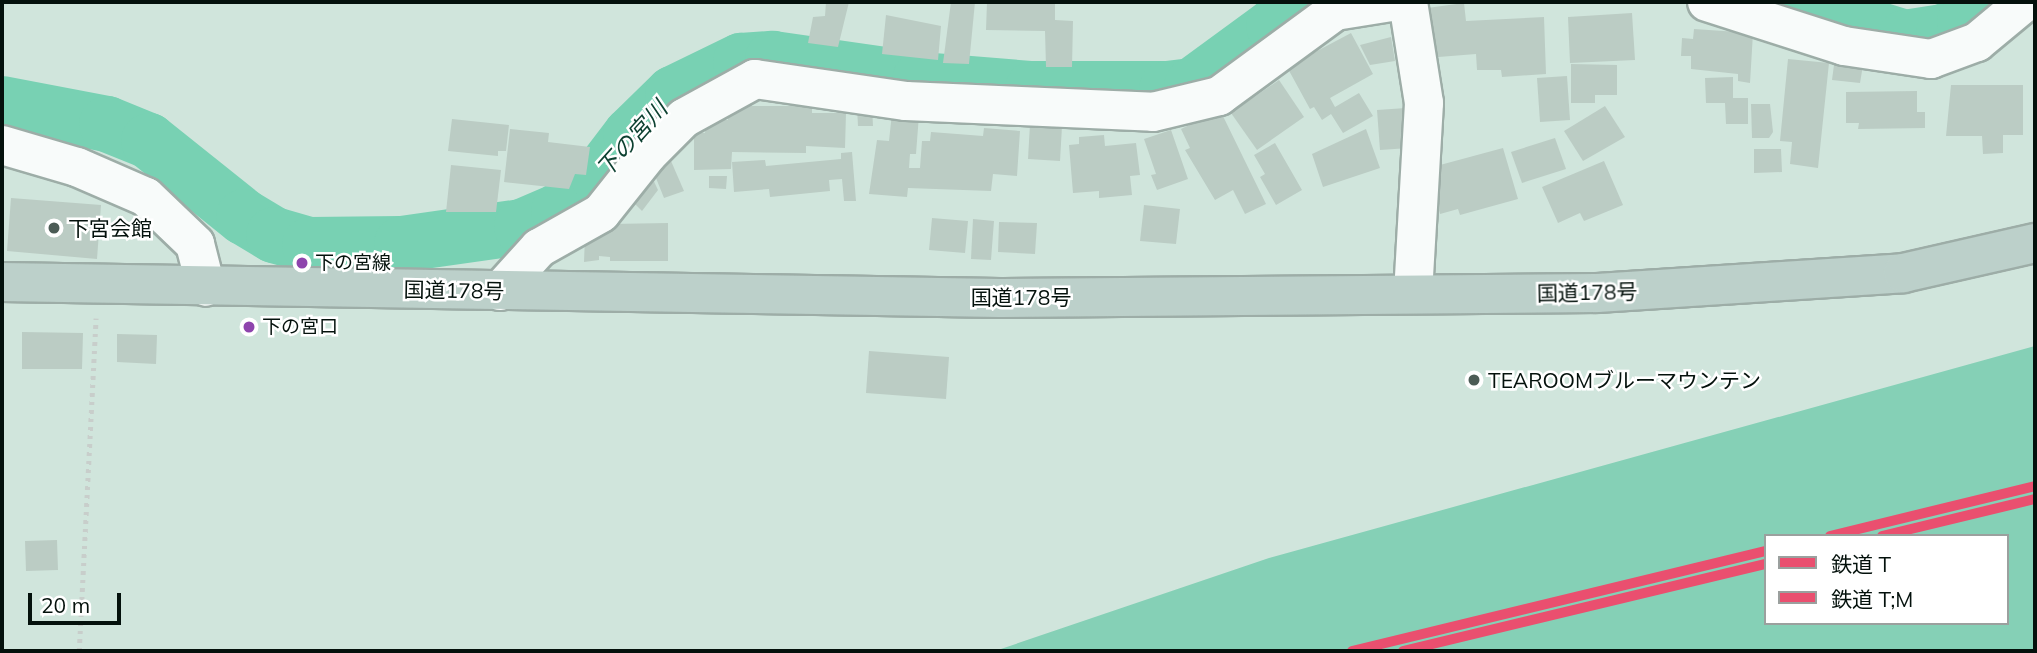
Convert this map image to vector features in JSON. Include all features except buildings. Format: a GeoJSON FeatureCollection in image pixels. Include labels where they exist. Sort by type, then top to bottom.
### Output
{"type":"FeatureCollection","features":[{"type":"Feature","properties":{"kind":"highway","name":"国道178号"},"geometry":{"type":"LineString","coordinates":[[2,282],[1000,298],[1597,293],[1903,274],[2035,243]]}},
{"type":"Feature","properties":{"kind":"street"},"geometry":{"type":"LineString","coordinates":[[500,291],[539,248],[601,213],[648,154],[684,118],[755,79],[906,101],[1153,112],[1219,96],[1335,11],[1391,2]]}},
{"type":"Feature","properties":{"kind":"street"},"geometry":{"type":"LineString","coordinates":[[1408,2],[1424,103],[1413,293]]}},
{"type":"Feature","properties":{"kind":"street"},"geometry":{"type":"LineString","coordinates":[[1707,2],[1781,12],[1844,46],[1931,59],[1977,42],[2025,2]]}},
{"type":"Feature","properties":{"kind":"street"},"geometry":{"type":"LineString","coordinates":[[2,145],[77,167],[146,197],[195,244],[206,287]]}},
{"type":"Feature","properties":{"kind":"path"},"geometry":{"type":"LineString","coordinates":[[79,651],[97,282]]}},
{"type":"Feature","properties":{"kind":"green space"},"geometry":{"type":"Polygon","coordinates":[[[2035,346],[2035,651],[995,651],[1269,558],[2035,346]]]}},
{"type":"Feature","properties":{"kind":"waterway","name":"下の宮川"},"geometry":{"type":"LineString","coordinates":[[2,104],[107,124],[149,141],[244,217],[274,235],[310,245],[402,244],[522,227],[559,211],[599,177],[631,135],[673,94],[741,61],[773,59],[920,80],[1033,89],[1167,89],[1192,86],[1274,26],[1321,2]]}},
{"type":"Feature","properties":{"kind":"waterway","name":"下の宮川"},"geometry":{"type":"LineString","coordinates":[[1789,2],[1905,38],[1944,32],[1965,22],[1989,2]]}},
{"type":"Feature","properties":{"kind":"rail line","name":"T"},"geometry":{"type":"LineString","coordinates":[[1838,534],[2035,486]]}},
{"type":"Feature","properties":{"kind":"rail line","name":"T;M"},"geometry":{"type":"LineString","coordinates":[[1890,534],[2035,499]]}},
{"type":"Feature","properties":{"kind":"rail line","name":"T"},"geometry":{"type":"LineString","coordinates":[[1352,651],[1764,551]]}},
{"type":"Feature","properties":{"kind":"rail line","name":"T;M"},"geometry":{"type":"LineString","coordinates":[[1403,651],[1764,564]]}},
{"type":"Feature","properties":{"kind":"place","name":"下宮会館"},"geometry":{"type":"Point","coordinates":[54,228]}},
{"type":"Feature","properties":{"kind":"place","name":"下の宮線"},"geometry":{"type":"Point","coordinates":[302,263]}},
{"type":"Feature","properties":{"kind":"place","name":"下の宮口"},"geometry":{"type":"Point","coordinates":[249,327]}},
{"type":"Feature","properties":{"kind":"place","name":"TEAROOMブルーマウンテン"},"geometry":{"type":"Point","coordinates":[1474,380]}}]}
